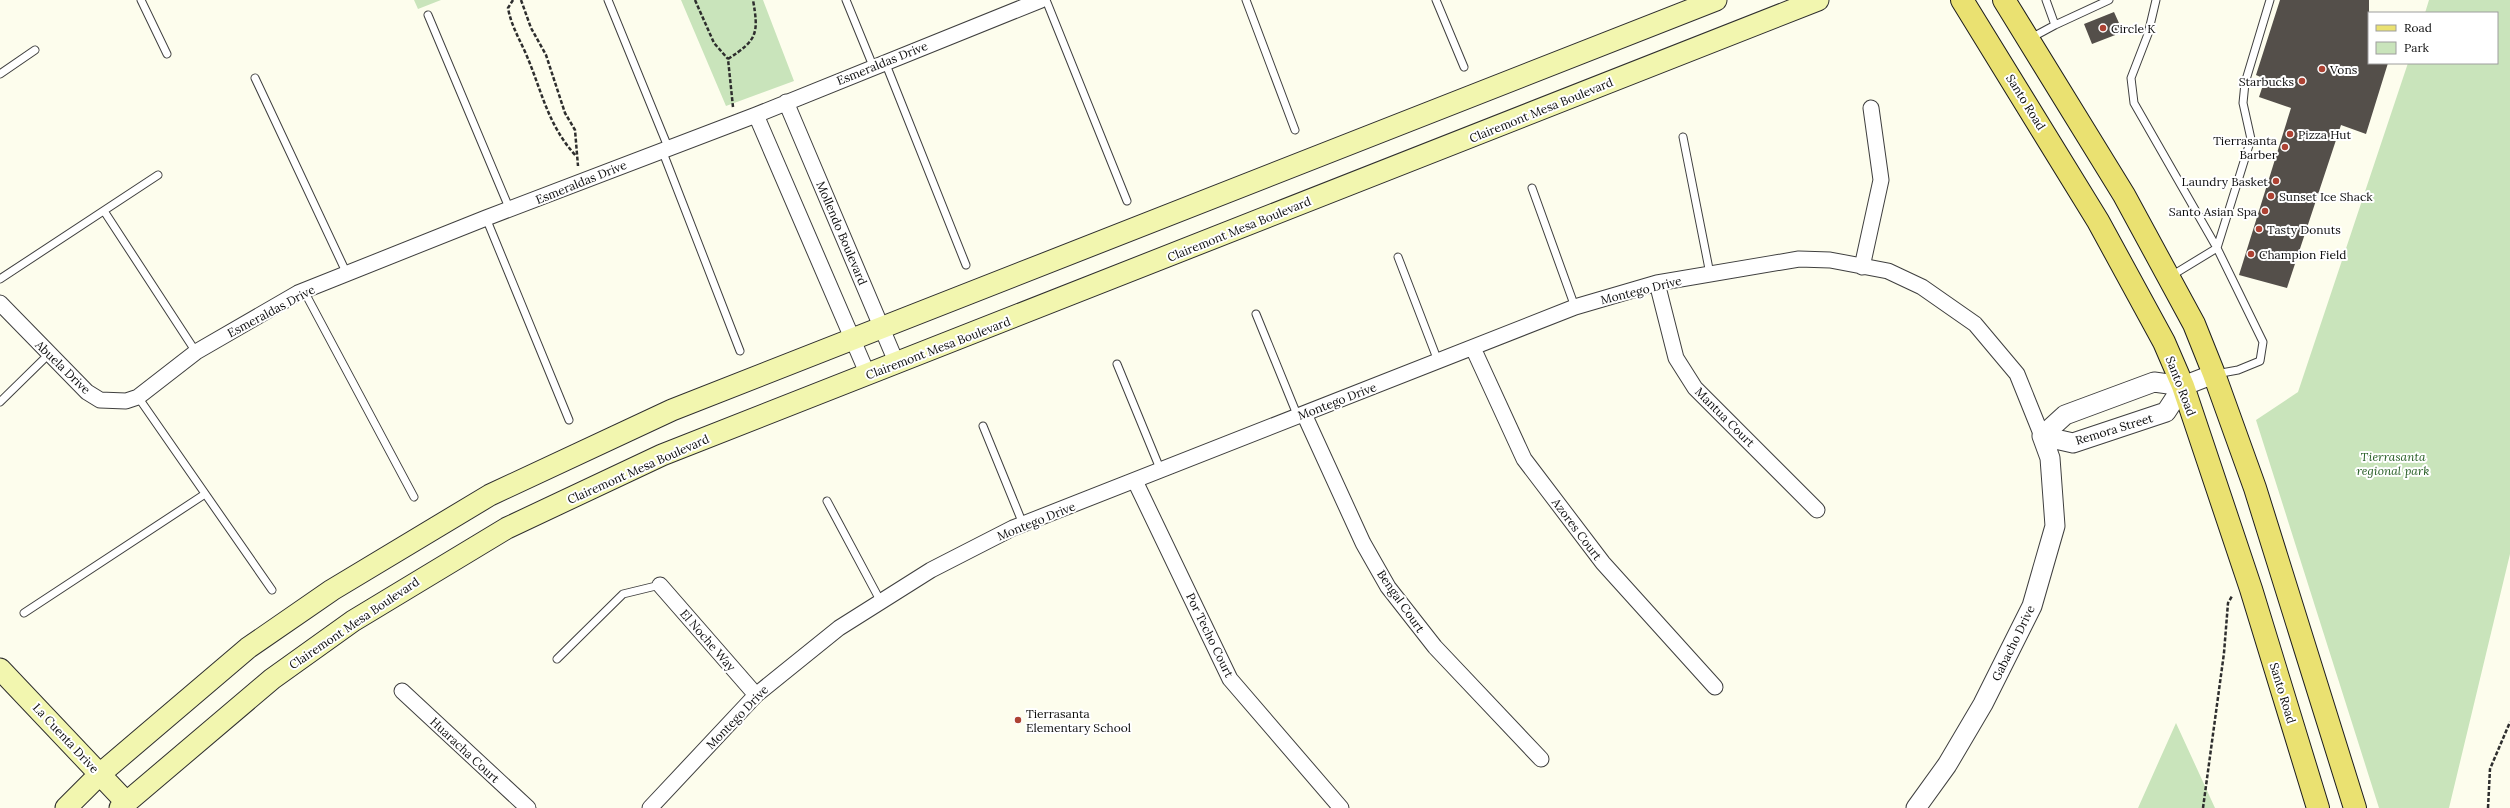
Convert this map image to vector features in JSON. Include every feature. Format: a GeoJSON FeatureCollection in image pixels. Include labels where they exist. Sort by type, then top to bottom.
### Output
{"type":"FeatureCollection","features":[{"type":"Feature","properties":{"kind":"main road"},"geometry":{"type":"LineString","coordinates":[[66,808],[100,774],[248,648],[332,590],[490,495],[648,420],[882,326],[1716,0]]}},
{"type":"Feature","properties":{"kind":"main road","name":"Clairemont Mesa Boulevard"},"geometry":{"type":"LineString","coordinates":[[126,806],[272,679],[353,621],[507,528],[662,455],[897,364],[1818,0]]}},
{"type":"Feature","properties":{"kind":"main road","name":"Santo Road"},"geometry":{"type":"LineString","coordinates":[[1962,0],[2098,221],[2164,342],[2183,386],[2244,570],[2318,808]]}},
{"type":"Feature","properties":{"kind":"main road"},"geometry":{"type":"LineString","coordinates":[[2004,0],[2124,195],[2194,324],[2214,374],[2281,567],[2355,808]]}},
{"type":"Feature","properties":{"kind":"main road","name":"La Cuenta Drive"},"geometry":{"type":"LineString","coordinates":[[0,669],[100,774],[126,806]]}},
{"type":"Feature","properties":{"kind":"street","name":"Esmeraldas Drive"},"geometry":{"type":"LineString","coordinates":[[138,397],[196,352],[304,291],[486,218],[583,182],[734,122],[756,115],[1038,0]]}},
{"type":"Feature","properties":{"kind":"street","name":"Mollendo Boulevard"},"geometry":{"type":"LineString","coordinates":[[786,102],[897,364]]}},
{"type":"Feature","properties":{"kind":"street"},"geometry":{"type":"LineString","coordinates":[[1862,267],[1881,180],[1871,108]]}},
{"type":"Feature","properties":{"kind":"street"},"geometry":{"type":"LineString","coordinates":[[756,115],[868,375]]}},
{"type":"Feature","properties":{"kind":"street","name":"Montego Drive"},"geometry":{"type":"LineString","coordinates":[[650,808],[756,695],[839,628],[931,570],[1023,524],[1576,307],[1658,283],[1799,259],[1830,260],[1888,271],[1922,287],[1975,324],[2018,374],[2042,436]]}},
{"type":"Feature","properties":{"kind":"street","name":"Mantua Court"},"geometry":{"type":"LineString","coordinates":[[1658,283],[1676,358],[1695,388],[1817,510]]}},
{"type":"Feature","properties":{"kind":"street","name":"Abuela Drive"},"geometry":{"type":"LineString","coordinates":[[0,303],[87,392],[100,400],[126,401],[138,397]]}},
{"type":"Feature","properties":{"kind":"street","name":"Azores Court"},"geometry":{"type":"LineString","coordinates":[[1473,348],[1524,459],[1603,563],[1715,687]]}},
{"type":"Feature","properties":{"kind":"street"},"geometry":{"type":"LineString","coordinates":[[2042,436],[2065,415],[2154,382],[2183,386],[2214,374]]}},
{"type":"Feature","properties":{"kind":"street","name":"Remora Street"},"geometry":{"type":"LineString","coordinates":[[2042,436],[2073,443],[2166,412],[2183,386]]}},
{"type":"Feature","properties":{"kind":"street","name":"Bengal Court"},"geometry":{"type":"LineString","coordinates":[[1301,415],[1363,543],[1388,587],[1435,647],[1541,759]]}},
{"type":"Feature","properties":{"kind":"street","name":"Gabacho Drive"},"geometry":{"type":"LineString","coordinates":[[1916,808],[1947,765],[1983,704],[2032,606],[2055,526],[2050,458],[2042,436]]}},
{"type":"Feature","properties":{"kind":"street","name":"Por Techo Court"},"geometry":{"type":"LineString","coordinates":[[1135,481],[1230,678],[1342,808]]}},
{"type":"Feature","properties":{"kind":"street","name":"El Noche Way"},"geometry":{"type":"LineString","coordinates":[[660,585],[756,695]]}},
{"type":"Feature","properties":{"kind":"street","name":"Huaracha Court"},"geometry":{"type":"LineString","coordinates":[[402,691],[528,808]]}},
{"type":"Feature","properties":{"kind":"lane"},"geometry":{"type":"LineString","coordinates":[[141,0],[167,54]]}},
{"type":"Feature","properties":{"kind":"lane"},"geometry":{"type":"LineString","coordinates":[[608,0],[740,351]]}},
{"type":"Feature","properties":{"kind":"lane"},"geometry":{"type":"LineString","coordinates":[[846,0],[879,64],[966,265]]}},
{"type":"Feature","properties":{"kind":"lane"},"geometry":{"type":"LineString","coordinates":[[1038,0],[1127,201]]}},
{"type":"Feature","properties":{"kind":"lane"},"geometry":{"type":"LineString","coordinates":[[1246,0],[1296,130]]}},
{"type":"Feature","properties":{"kind":"lane"},"geometry":{"type":"LineString","coordinates":[[1436,0],[1464,67]]}},
{"type":"Feature","properties":{"kind":"lane"},"geometry":{"type":"LineString","coordinates":[[2046,0],[2055,25]]}},
{"type":"Feature","properties":{"kind":"lane"},"geometry":{"type":"LineString","coordinates":[[2029,39],[2109,0]]}},
{"type":"Feature","properties":{"kind":"lane"},"geometry":{"type":"LineString","coordinates":[[2156,0],[2148,34],[2131,78],[2134,103],[2217,248],[2263,342],[2260,361],[2238,370],[2214,374]]}},
{"type":"Feature","properties":{"kind":"lane"},"geometry":{"type":"LineString","coordinates":[[2169,277],[2217,248],[2251,139],[2243,103],[2245,83],[2270,0]]}},
{"type":"Feature","properties":{"kind":"lane"},"geometry":{"type":"LineString","coordinates":[[428,15],[510,210]]}},
{"type":"Feature","properties":{"kind":"lane"},"geometry":{"type":"LineString","coordinates":[[0,74],[35,50]]}},
{"type":"Feature","properties":{"kind":"lane"},"geometry":{"type":"LineString","coordinates":[[255,78],[347,274]]}},
{"type":"Feature","properties":{"kind":"lane"},"geometry":{"type":"LineString","coordinates":[[1683,137],[1710,274]]}},
{"type":"Feature","properties":{"kind":"lane"},"geometry":{"type":"LineString","coordinates":[[0,279],[158,175]]}},
{"type":"Feature","properties":{"kind":"lane"},"geometry":{"type":"LineString","coordinates":[[1532,188],[1576,307]]}},
{"type":"Feature","properties":{"kind":"lane"},"geometry":{"type":"LineString","coordinates":[[104,211],[196,352]]}},
{"type":"Feature","properties":{"kind":"lane"},"geometry":{"type":"LineString","coordinates":[[486,218],[569,420]]}},
{"type":"Feature","properties":{"kind":"lane"},"geometry":{"type":"LineString","coordinates":[[1398,258],[1438,362]]}},
{"type":"Feature","properties":{"kind":"lane"},"geometry":{"type":"LineString","coordinates":[[304,291],[414,497]]}},
{"type":"Feature","properties":{"kind":"lane"},"geometry":{"type":"LineString","coordinates":[[1256,314],[1301,415]]}},
{"type":"Feature","properties":{"kind":"lane"},"geometry":{"type":"LineString","coordinates":[[0,402],[49,354]]}},
{"type":"Feature","properties":{"kind":"lane"},"geometry":{"type":"LineString","coordinates":[[1117,364],[1161,471]]}},
{"type":"Feature","properties":{"kind":"lane"},"geometry":{"type":"LineString","coordinates":[[138,397],[272,590]]}},
{"type":"Feature","properties":{"kind":"lane"},"geometry":{"type":"LineString","coordinates":[[983,426],[1023,524]]}},
{"type":"Feature","properties":{"kind":"lane"},"geometry":{"type":"LineString","coordinates":[[24,612],[205,494]]}},
{"type":"Feature","properties":{"kind":"lane"},"geometry":{"type":"LineString","coordinates":[[827,501],[881,602]]}},
{"type":"Feature","properties":{"kind":"lane"},"geometry":{"type":"LineString","coordinates":[[557,659],[623,594],[660,585]]}},
{"type":"Feature","properties":{"kind":"path"},"geometry":{"type":"LineString","coordinates":[[513,0],[508,8],[510,17],[526,54],[542,99],[563,142],[576,157]]}},
{"type":"Feature","properties":{"kind":"path"},"geometry":{"type":"LineString","coordinates":[[521,0],[531,28],[546,55],[565,113],[575,130],[576,157],[583,182]]}},
{"type":"Feature","properties":{"kind":"path"},"geometry":{"type":"LineString","coordinates":[[695,0],[714,43],[728,59],[734,122]]}},
{"type":"Feature","properties":{"kind":"path"},"geometry":{"type":"LineString","coordinates":[[728,59],[745,48],[755,35],[756,17],[753,0]]}},
{"type":"Feature","properties":{"kind":"path"},"geometry":{"type":"LineString","coordinates":[[2203,808],[2224,653],[2228,603],[2244,570]]}},
{"type":"Feature","properties":{"kind":"path"},"geometry":{"type":"LineString","coordinates":[[2488,808],[2490,768],[2510,722]]}},
{"type":"Feature","properties":{"kind":"green space"},"geometry":{"type":"Polygon","coordinates":[[[414,0],[441,0],[418,9],[414,0]]]}},
{"type":"Feature","properties":{"kind":"green space"},"geometry":{"type":"Polygon","coordinates":[[[681,0],[763,0],[794,81],[726,106],[681,0]]]}},
{"type":"Feature","properties":{"kind":"green space","name":"Tierrasanta regional park"},"geometry":{"type":"Polygon","coordinates":[[[2429,0],[2510,0],[2510,554],[2449,808],[2379,808],[2256,420],[2298,392],[2408,64],[2498,64],[2498,12],[2425,12],[2429,0]]]}},
{"type":"Feature","properties":{"kind":"green space"},"geometry":{"type":"Polygon","coordinates":[[[2176,723],[2215,808],[2138,808],[2176,723]]]}},
{"type":"Feature","properties":{"kind":"building"},"geometry":{"type":"Polygon","coordinates":[[[2280,0],[2369,0],[2368,64],[2388,64],[2366,134],[2341,125],[2287,288],[2239,275],[2291,108],[2259,97],[2265,79],[2256,75],[2280,0]]]}},
{"type":"Feature","properties":{"kind":"building","name":"Circle K"},"geometry":{"type":"Polygon","coordinates":[[[2114,12],[2123,32],[2092,44],[2084,24],[2114,12]]]}},
{"type":"Feature","properties":{"kind":"place","name":"Circle K"},"geometry":{"type":"Point","coordinates":[2103,28]}},
{"type":"Feature","properties":{"kind":"place","name":"Vons"},"geometry":{"type":"Point","coordinates":[2322,69]}},
{"type":"Feature","properties":{"kind":"place","name":"Starbucks"},"geometry":{"type":"Point","coordinates":[2302,81]}},
{"type":"Feature","properties":{"kind":"place","name":"Pizza Hut"},"geometry":{"type":"Point","coordinates":[2290,134]}},
{"type":"Feature","properties":{"kind":"place","name":"Tierrasanta Barber"},"geometry":{"type":"Point","coordinates":[2285,147]}},
{"type":"Feature","properties":{"kind":"place","name":"Laundry Basket"},"geometry":{"type":"Point","coordinates":[2276,181]}},
{"type":"Feature","properties":{"kind":"place","name":"Sunset Ice Shack"},"geometry":{"type":"Point","coordinates":[2271,196]}},
{"type":"Feature","properties":{"kind":"place","name":"Santo Asian Spa"},"geometry":{"type":"Point","coordinates":[2265,211]}},
{"type":"Feature","properties":{"kind":"place","name":"Tasty Donuts"},"geometry":{"type":"Point","coordinates":[2259,229]}},
{"type":"Feature","properties":{"kind":"place","name":"Champion Field"},"geometry":{"type":"Point","coordinates":[2251,254]}},
{"type":"Feature","properties":{"kind":"place","name":"Tierrasanta Elementary School"},"geometry":{"type":"Point","coordinates":[1018,720]}}]}
